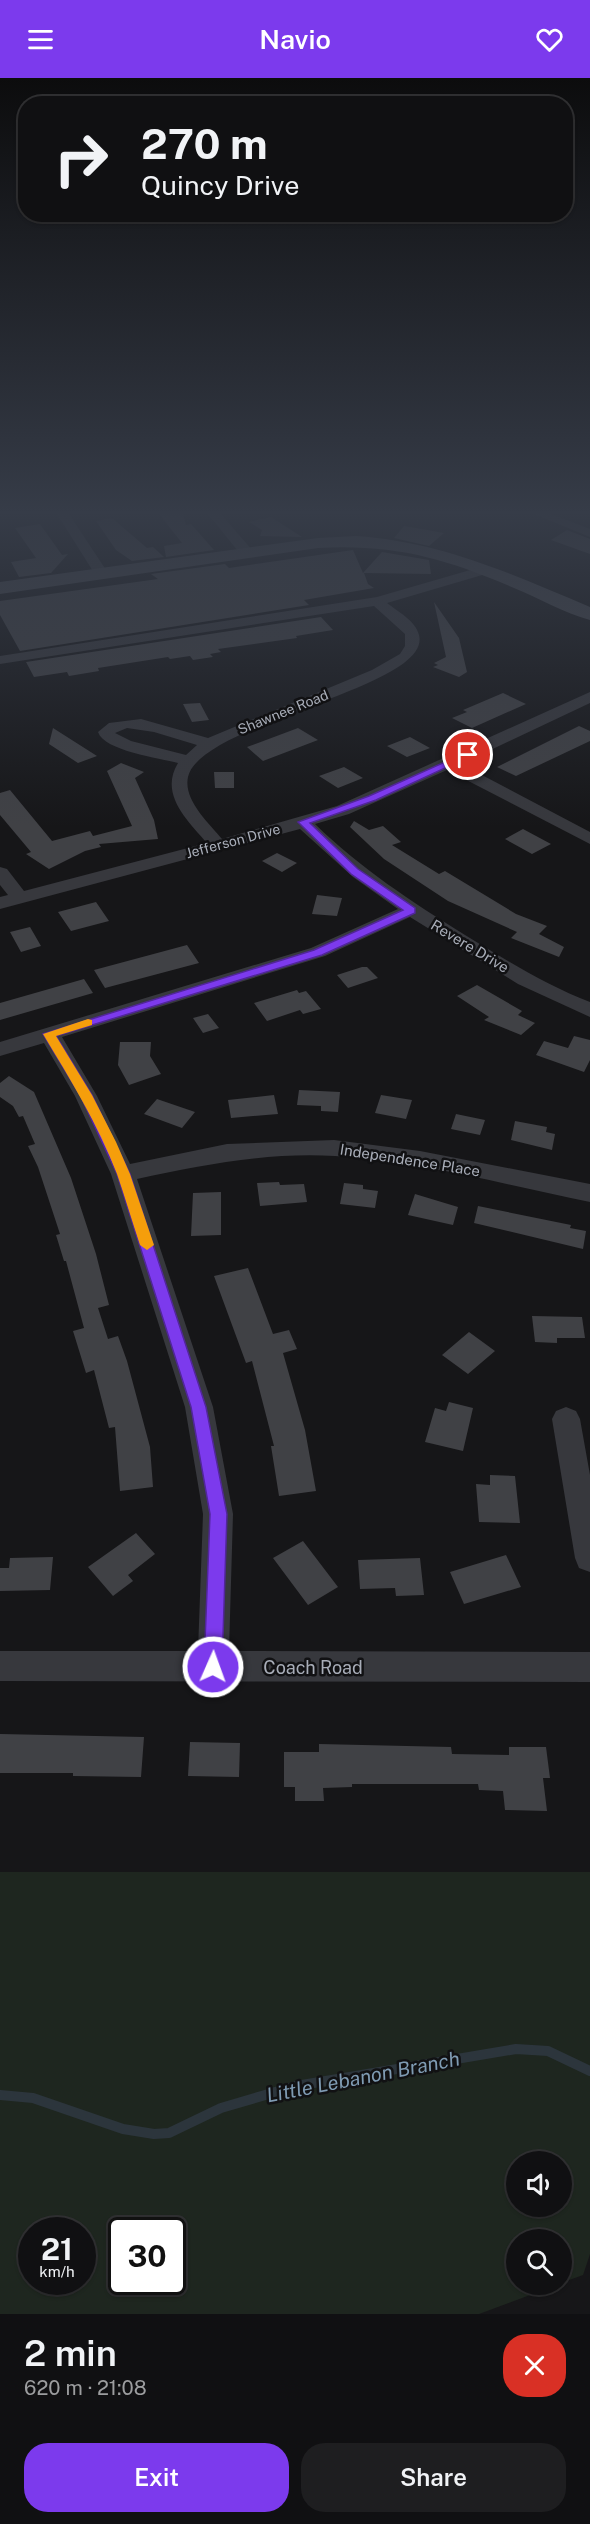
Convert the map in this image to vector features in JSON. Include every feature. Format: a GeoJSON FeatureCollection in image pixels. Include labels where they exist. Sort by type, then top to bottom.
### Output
{"type":"FeatureCollection","features":[{"type":"Feature","properties":{"kind":"street"},"geometry":{"type":"LineString","coordinates":[[0,660],[267,618]]}},
{"type":"Feature","properties":{"kind":"street","name":"Shawnee Road"},"geometry":{"type":"LineString","coordinates":[[187,760],[208,744],[377,673],[405,657],[412,646],[412,634],[398,618]]}},
{"type":"Feature","properties":{"kind":"street","name":"Jefferson Drive"},"geometry":{"type":"LineString","coordinates":[[0,903],[303,822],[373,798],[590,697]]}},
{"type":"Feature","properties":{"kind":"street"},"geometry":{"type":"LineString","coordinates":[[208,744],[138,724],[113,726],[106,732],[107,736],[118,742],[187,760],[179,777],[180,796],[189,812],[218,845]]}},
{"type":"Feature","properties":{"kind":"street"},"geometry":{"type":"LineString","coordinates":[[448,764],[590,840]]}},
{"type":"Feature","properties":{"kind":"street","name":"Revere Drive"},"geometry":{"type":"LineString","coordinates":[[303,822],[354,872],[411,910],[529,982],[590,1010]]}},
{"type":"Feature","properties":{"kind":"street"},"geometry":{"type":"LineString","coordinates":[[0,873],[20,898]]}},
{"type":"Feature","properties":{"kind":"street"},"geometry":{"type":"LineString","coordinates":[[0,1049],[318,952],[411,910]]}},
{"type":"Feature","properties":{"kind":"street"},"geometry":{"type":"LineString","coordinates":[[49,1034],[86,1095],[123,1174],[205,1432],[215,1488],[219,1541],[213,1667]]}},
{"type":"Feature","properties":{"kind":"street","name":"Independence Place"},"geometry":{"type":"LineString","coordinates":[[123,1174],[227,1152],[334,1148],[420,1159],[590,1193]]}},
{"type":"Feature","properties":{"kind":"street"},"geometry":{"type":"LineString","coordinates":[[567,1419],[590,1558]]}},
{"type":"Feature","properties":{"kind":"street","name":"Coach Road"},"geometry":{"type":"LineString","coordinates":[[0,1666],[590,1667]]}},
{"type":"Feature","properties":{"kind":"shaded area"},"geometry":{"type":"Polygon","coordinates":[[[0,1872],[590,1872],[590,2254],[583,2275],[572,2279],[572,2229],[506,2229],[506,2295],[530,2295],[479,2314],[0,2314],[0,1872]]]}},
{"type":"Feature","properties":{"kind":"building"},"geometry":{"type":"Polygon","coordinates":[[[2,618],[225,618],[20,651],[2,618]]]}},
{"type":"Feature","properties":{"kind":"building"},"geometry":{"type":"Polygon","coordinates":[[[312,618],[322,618],[333,630],[296,636],[297,638],[218,649],[221,652],[210,654],[213,657],[193,660],[190,656],[170,659],[168,657],[98,668],[99,671],[69,676],[67,672],[34,677],[26,662],[312,618]]]}},
{"type":"Feature","properties":{"kind":"building"},"geometry":{"type":"Polygon","coordinates":[[[438,618],[445,618],[459,638],[467,672],[459,677],[433,667],[438,665],[434,663],[446,657],[438,618]]]}},
{"type":"Feature","properties":{"kind":"building"},"geometry":{"type":"Polygon","coordinates":[[[503,693],[526,704],[472,728],[452,718],[467,712],[463,710],[503,693]]]}},
{"type":"Feature","properties":{"kind":"building"},"geometry":{"type":"Polygon","coordinates":[[[200,703],[209,720],[192,722],[183,704],[200,703]]]}},
{"type":"Feature","properties":{"kind":"building"},"geometry":{"type":"Polygon","coordinates":[[[579,726],[590,731],[590,741],[516,776],[497,767],[579,726]]]}},
{"type":"Feature","properties":{"kind":"building"},"geometry":{"type":"Polygon","coordinates":[[[53,728],[97,756],[78,763],[49,744],[53,728]]]}},
{"type":"Feature","properties":{"kind":"building"},"geometry":{"type":"Polygon","coordinates":[[[298,728],[318,740],[263,761],[247,747],[298,728]]]}},
{"type":"Feature","properties":{"kind":"building"},"geometry":{"type":"Polygon","coordinates":[[[410,737],[430,748],[407,757],[387,746],[410,737]]]}},
{"type":"Feature","properties":{"kind":"building"},"geometry":{"type":"Polygon","coordinates":[[[121,763],[144,772],[135,778],[154,820],[158,839],[99,844],[101,847],[85,851],[49,869],[26,854],[31,852],[0,815],[0,793],[10,790],[52,841],[90,831],[93,836],[132,826],[107,771],[121,763]]]}},
{"type":"Feature","properties":{"kind":"building"},"geometry":{"type":"Polygon","coordinates":[[[344,767],[363,778],[338,788],[319,776],[344,767]]]}},
{"type":"Feature","properties":{"kind":"building"},"geometry":{"type":"Polygon","coordinates":[[[214,772],[234,772],[234,788],[215,788],[214,772]]]}},
{"type":"Feature","properties":{"kind":"building"},"geometry":{"type":"Polygon","coordinates":[[[354,821],[369,830],[383,826],[401,842],[392,845],[439,874],[445,871],[516,914],[547,926],[539,934],[564,947],[559,957],[511,938],[517,932],[448,901],[384,859],[350,827],[354,821]]]}},
{"type":"Feature","properties":{"kind":"building"},"geometry":{"type":"Polygon","coordinates":[[[523,829],[551,844],[532,854],[505,839],[523,829]]]}},
{"type":"Feature","properties":{"kind":"building"},"geometry":{"type":"Polygon","coordinates":[[[277,853],[297,863],[282,872],[262,861],[277,853]]]}},
{"type":"Feature","properties":{"kind":"building"},"geometry":{"type":"Polygon","coordinates":[[[317,895],[342,898],[337,916],[312,914],[317,895]]]}},
{"type":"Feature","properties":{"kind":"building"},"geometry":{"type":"Polygon","coordinates":[[[96,902],[109,921],[71,931],[58,912],[96,902]]]}},
{"type":"Feature","properties":{"kind":"building"},"geometry":{"type":"Polygon","coordinates":[[[30,927],[41,946],[21,952],[10,932],[30,927]]]}},
{"type":"Feature","properties":{"kind":"building"},"geometry":{"type":"Polygon","coordinates":[[[187,945],[199,963],[105,988],[94,970],[187,945]]]}},
{"type":"Feature","properties":{"kind":"building"},"geometry":{"type":"Polygon","coordinates":[[[367,967],[378,978],[348,988],[337,975],[367,967]]]}},
{"type":"Feature","properties":{"kind":"building"},"geometry":{"type":"Polygon","coordinates":[[[84,979],[93,993],[0,1020],[0,1003],[84,979]]]}},
{"type":"Feature","properties":{"kind":"building"},"geometry":{"type":"Polygon","coordinates":[[[477,985],[522,1011],[518,1015],[535,1023],[521,1035],[484,1020],[489,1017],[457,996],[477,985]]]}},
{"type":"Feature","properties":{"kind":"building"},"geometry":{"type":"Polygon","coordinates":[[[297,990],[299,993],[306,991],[321,1009],[303,1014],[300,1010],[267,1021],[254,1003],[297,990]]]}},
{"type":"Feature","properties":{"kind":"building"},"geometry":{"type":"Polygon","coordinates":[[[208,1014],[219,1028],[203,1033],[193,1018],[208,1014]]]}},
{"type":"Feature","properties":{"kind":"building"},"geometry":{"type":"Polygon","coordinates":[[[574,1036],[590,1040],[590,1060],[584,1072],[536,1055],[544,1041],[568,1048],[574,1036]]]}},
{"type":"Feature","properties":{"kind":"building"},"geometry":{"type":"Polygon","coordinates":[[[120,1042],[151,1042],[150,1056],[161,1074],[129,1085],[118,1065],[120,1042]]]}},
{"type":"Feature","properties":{"kind":"building"},"geometry":{"type":"Polygon","coordinates":[[[9,1076],[34,1092],[71,1178],[96,1254],[109,1305],[98,1308],[108,1339],[118,1336],[150,1447],[153,1487],[120,1491],[115,1427],[109,1428],[94,1370],[86,1373],[73,1331],[84,1328],[66,1261],[64,1261],[56,1235],[60,1234],[38,1167],[28,1146],[35,1144],[23,1116],[19,1117],[13,1106],[0,1097],[0,1083],[9,1076]]]}},
{"type":"Feature","properties":{"kind":"building"},"geometry":{"type":"Polygon","coordinates":[[[299,1090],[340,1092],[338,1112],[321,1111],[321,1106],[297,1105],[299,1090]]]}},
{"type":"Feature","properties":{"kind":"building"},"geometry":{"type":"Polygon","coordinates":[[[274,1095],[278,1114],[231,1118],[228,1100],[274,1095]]]}},
{"type":"Feature","properties":{"kind":"building"},"geometry":{"type":"Polygon","coordinates":[[[381,1095],[412,1100],[406,1119],[375,1113],[381,1095]]]}},
{"type":"Feature","properties":{"kind":"building"},"geometry":{"type":"Polygon","coordinates":[[[157,1099],[195,1112],[182,1128],[144,1114],[157,1099]]]}},
{"type":"Feature","properties":{"kind":"building"},"geometry":{"type":"Polygon","coordinates":[[[456,1114],[485,1120],[480,1135],[451,1129],[456,1114]]]}},
{"type":"Feature","properties":{"kind":"building"},"geometry":{"type":"Polygon","coordinates":[[[515,1121],[547,1127],[546,1132],[555,1134],[552,1150],[511,1140],[515,1121]]]}},
{"type":"Feature","properties":{"kind":"building"},"geometry":{"type":"Polygon","coordinates":[[[279,1182],[280,1185],[304,1184],[307,1202],[260,1206],[257,1183],[279,1182]]]}},
{"type":"Feature","properties":{"kind":"building"},"geometry":{"type":"Polygon","coordinates":[[[344,1183],[363,1185],[363,1189],[378,1191],[375,1208],[340,1204],[344,1183]]]}},
{"type":"Feature","properties":{"kind":"building"},"geometry":{"type":"Polygon","coordinates":[[[221,1192],[221,1235],[191,1236],[193,1193],[221,1192]]]}},
{"type":"Feature","properties":{"kind":"building"},"geometry":{"type":"Polygon","coordinates":[[[415,1194],[458,1207],[453,1225],[408,1215],[415,1194]]]}},
{"type":"Feature","properties":{"kind":"building"},"geometry":{"type":"Polygon","coordinates":[[[478,1206],[571,1225],[570,1228],[586,1231],[583,1249],[474,1223],[478,1206]]]}},
{"type":"Feature","properties":{"kind":"building"},"geometry":{"type":"Polygon","coordinates":[[[248,1268],[273,1334],[289,1330],[297,1349],[283,1353],[305,1430],[316,1491],[279,1496],[271,1446],[274,1446],[252,1361],[246,1363],[214,1276],[248,1268]]]}},
{"type":"Feature","properties":{"kind":"building"},"geometry":{"type":"Polygon","coordinates":[[[532,1316],[582,1317],[585,1338],[557,1338],[557,1343],[535,1342],[532,1316]]]}},
{"type":"Feature","properties":{"kind":"building"},"geometry":{"type":"Polygon","coordinates":[[[469,1332],[495,1351],[468,1374],[442,1355],[469,1332]]]}},
{"type":"Feature","properties":{"kind":"building"},"geometry":{"type":"Polygon","coordinates":[[[449,1402],[473,1408],[463,1451],[425,1442],[435,1408],[446,1411],[449,1402]]]}},
{"type":"Feature","properties":{"kind":"building"},"geometry":{"type":"Polygon","coordinates":[[[490,1475],[515,1476],[520,1523],[479,1522],[476,1484],[490,1485],[490,1475]]]}},
{"type":"Feature","properties":{"kind":"building"},"geometry":{"type":"Polygon","coordinates":[[[136,1533],[155,1554],[128,1575],[133,1581],[113,1596],[88,1567],[136,1533]]]}},
{"type":"Feature","properties":{"kind":"building"},"geometry":{"type":"Polygon","coordinates":[[[303,1541],[338,1587],[308,1605],[273,1558],[303,1541]]]}},
{"type":"Feature","properties":{"kind":"building"},"geometry":{"type":"Polygon","coordinates":[[[506,1555],[521,1587],[464,1604],[450,1572],[506,1555]]]}},
{"type":"Feature","properties":{"kind":"building"},"geometry":{"type":"Polygon","coordinates":[[[53,1557],[50,1590],[0,1591],[0,1568],[9,1568],[10,1558],[53,1557]]]}},
{"type":"Feature","properties":{"kind":"building"},"geometry":{"type":"Polygon","coordinates":[[[420,1558],[424,1595],[396,1596],[395,1588],[360,1589],[358,1560],[420,1558]]]}},
{"type":"Feature","properties":{"kind":"building"},"geometry":{"type":"Polygon","coordinates":[[[0,1734],[144,1737],[141,1777],[73,1776],[73,1773],[0,1773],[0,1734]]]}},
{"type":"Feature","properties":{"kind":"building"},"geometry":{"type":"Polygon","coordinates":[[[190,1742],[240,1743],[239,1777],[188,1776],[190,1742]]]}},
{"type":"Feature","properties":{"kind":"building"},"geometry":{"type":"Polygon","coordinates":[[[319,1744],[451,1747],[452,1754],[509,1755],[509,1747],[546,1747],[550,1778],[543,1778],[547,1811],[505,1810],[503,1791],[479,1790],[478,1784],[352,1784],[352,1787],[323,1788],[324,1801],[295,1801],[295,1787],[284,1787],[284,1752],[319,1752],[319,1744]]]}},
{"type":"Feature","properties":{"kind":"waterway","name":"Little Lebanon Branch"},"geometry":{"type":"LineString","coordinates":[[0,2095],[33,2098],[123,2129],[154,2134],[169,2133],[221,2108],[296,2086],[516,2049],[548,2051],[590,2071]]}},
{"type":"Feature","properties":{"kind":"slow traffic"},"geometry":{"type":"LineString","coordinates":[[88,1023],[49,1034],[99,1120],[130,1192],[147,1245]]}},
{"type":"Feature","properties":{"kind":"route"},"geometry":{"type":"LineString","coordinates":[[213,1667],[219,1541],[218,1514],[199,1407],[123,1174],[86,1095],[49,1034],[318,952],[362,935],[411,910],[354,872],[303,822],[373,798],[468,755]]}}]}
